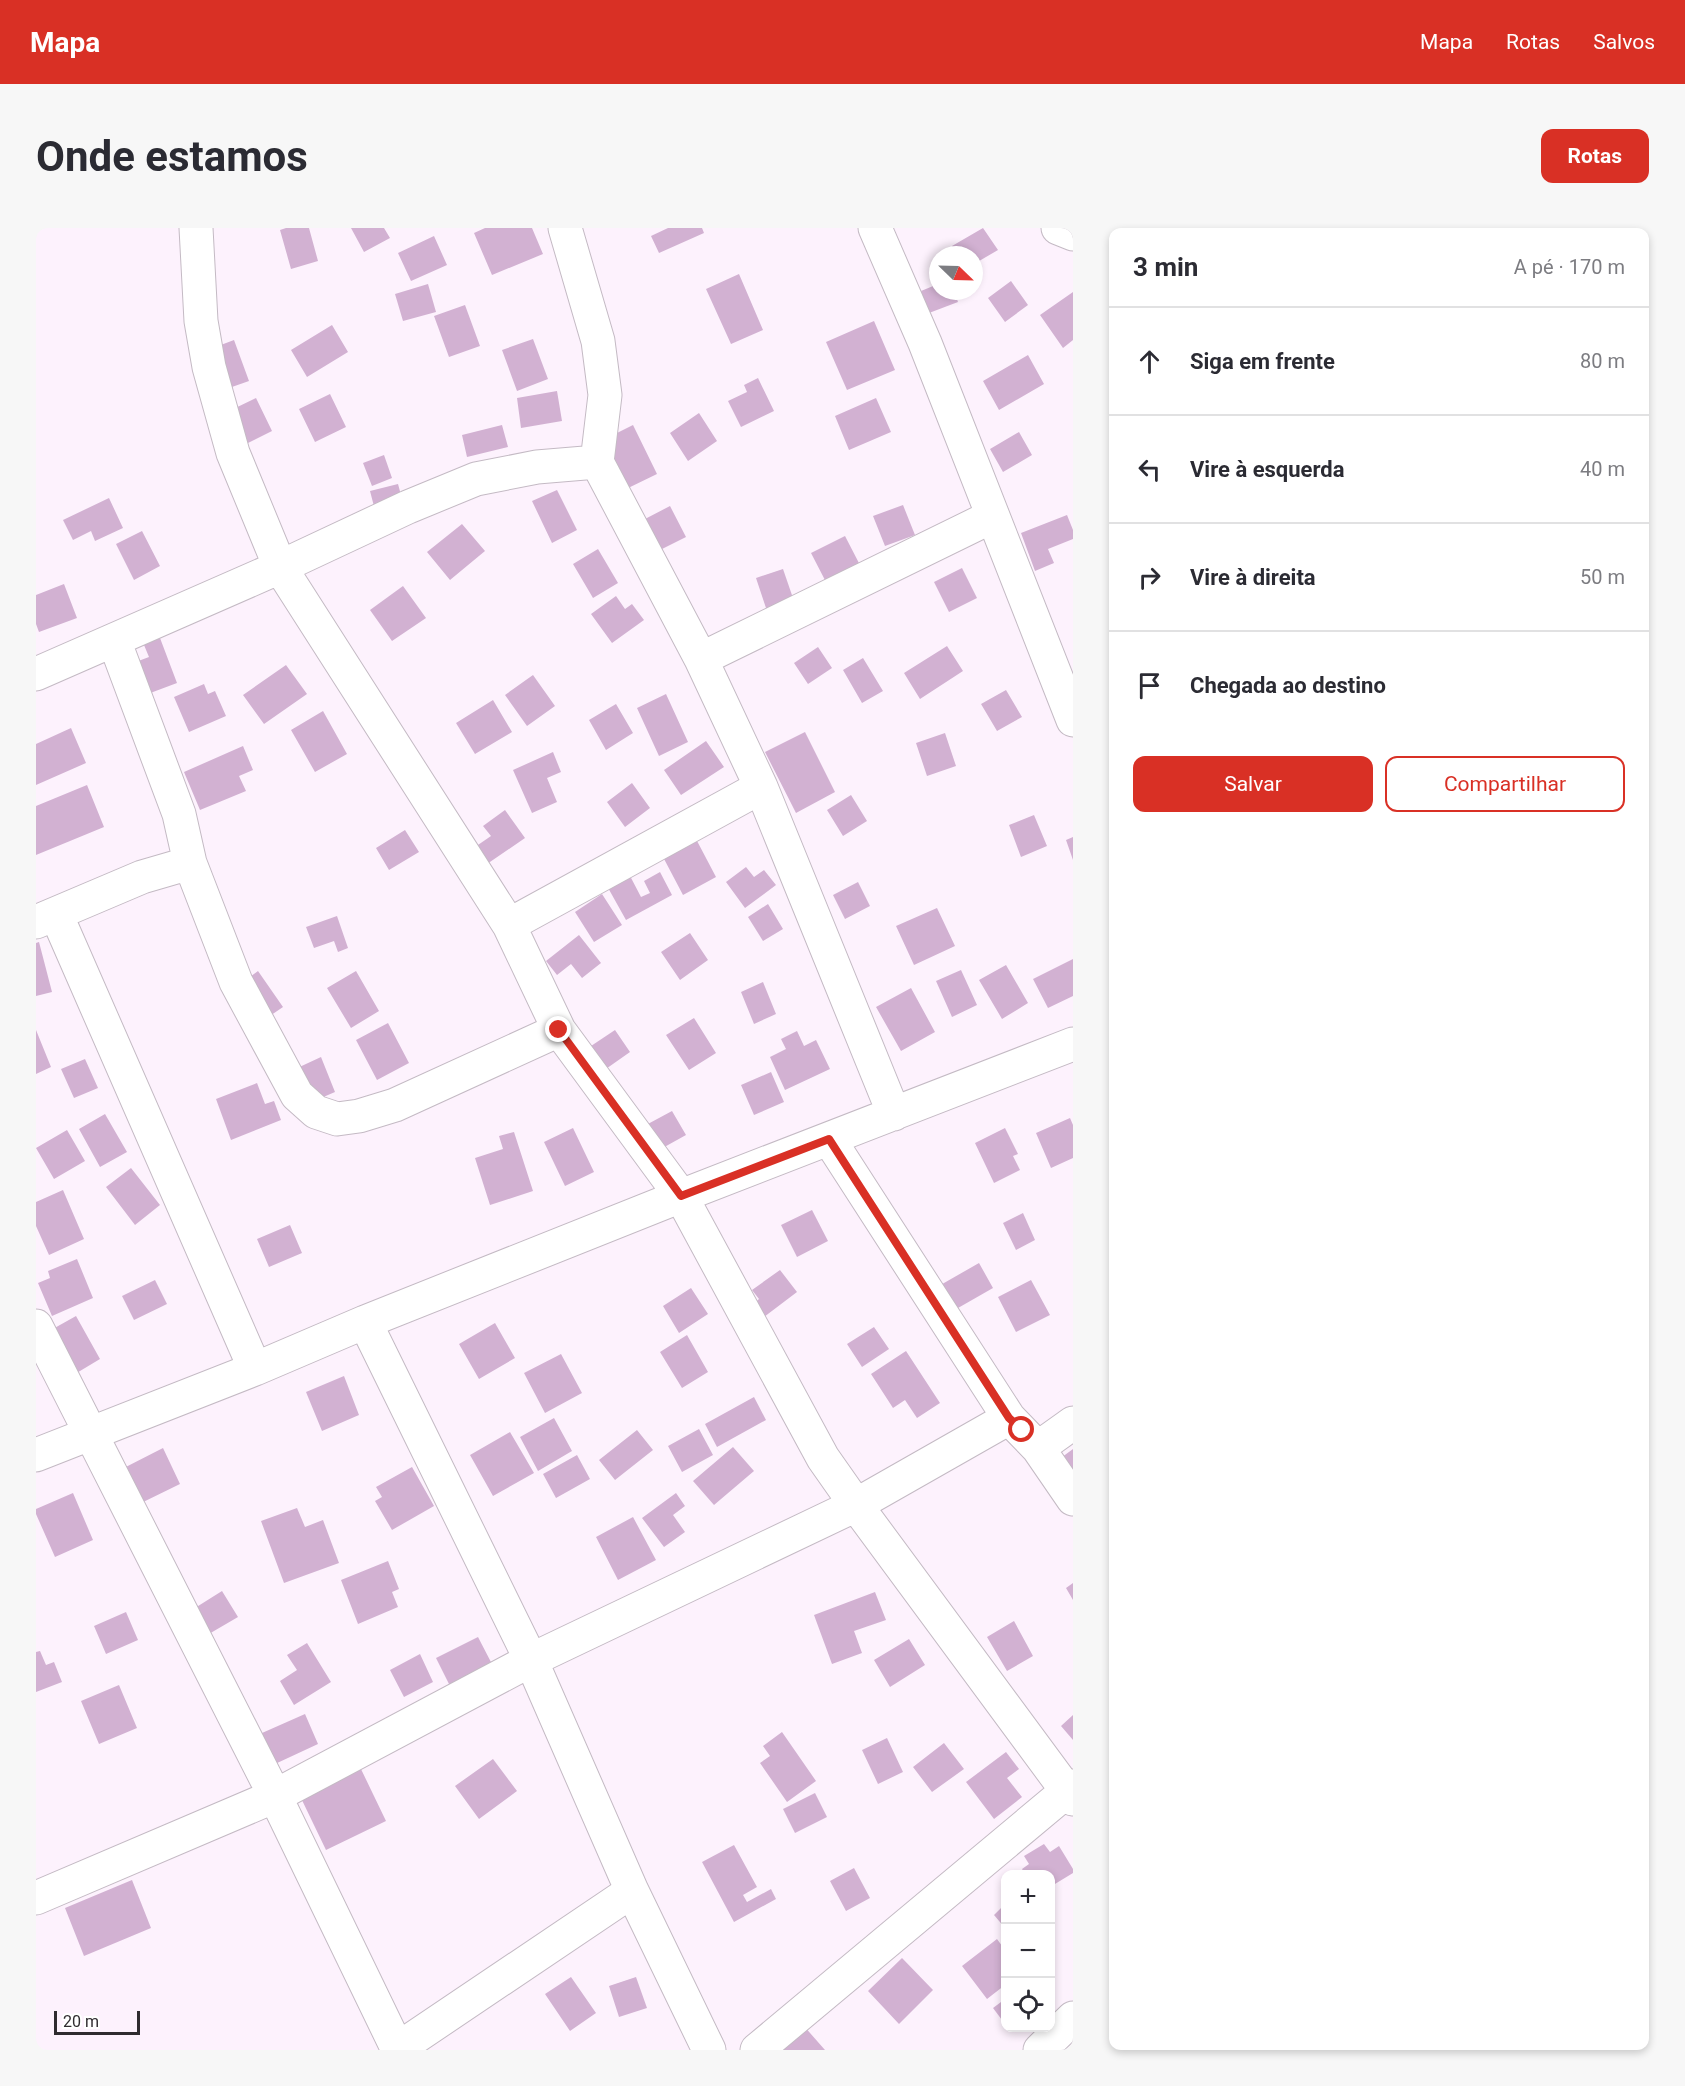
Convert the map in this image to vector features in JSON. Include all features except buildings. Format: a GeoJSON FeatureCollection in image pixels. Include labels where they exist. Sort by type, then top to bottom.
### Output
{"type":"FeatureCollection","features":[{"type":"Feature","properties":{"kind":"street"},"geometry":{"type":"LineString","coordinates":[[196,228],[201,321],[209,367],[233,453],[280,567],[509,925],[559,1030],[681,1196],[823,1458],[1071,1792],[757,2050]]}},
{"type":"Feature","properties":{"kind":"street"},"geometry":{"type":"LineString","coordinates":[[565,228],[598,341],[605,395],[597,462],[702,659],[761,787],[894,1114]]}},
{"type":"Feature","properties":{"kind":"street"},"geometry":{"type":"LineString","coordinates":[[876,228],[925,344],[1073,720]]}},
{"type":"Feature","properties":{"kind":"street"},"geometry":{"type":"LineString","coordinates":[[1058,228],[1073,234]]}},
{"type":"Feature","properties":{"kind":"street"},"geometry":{"type":"LineString","coordinates":[[36,674],[280,567],[408,507],[476,479],[537,466],[597,462]]}},
{"type":"Feature","properties":{"kind":"street"},"geometry":{"type":"LineString","coordinates":[[702,659],[993,516]]}},
{"type":"Feature","properties":{"kind":"street"},"geometry":{"type":"LineString","coordinates":[[114,640],[178,814],[190,863],[236,982],[297,1095],[316,1112],[337,1119],[359,1116],[395,1105],[559,1030]]}},
{"type":"Feature","properties":{"kind":"street"},"geometry":{"type":"LineString","coordinates":[[509,925],[761,787]]}},
{"type":"Feature","properties":{"kind":"street"},"geometry":{"type":"LineString","coordinates":[[190,863],[142,878],[46,918],[255,1369]]}},
{"type":"Feature","properties":{"kind":"street"},"geometry":{"type":"LineString","coordinates":[[36,1455],[681,1196],[1073,1044]]}},
{"type":"Feature","properties":{"kind":"street"},"geometry":{"type":"LineString","coordinates":[[829,1139],[1009,1418],[1038,1448],[1073,1499]]}},
{"type":"Feature","properties":{"kind":"street"},"geometry":{"type":"LineString","coordinates":[[364,1322],[531,1660],[632,1891],[710,2050]]}},
{"type":"Feature","properties":{"kind":"street"},"geometry":{"type":"LineString","coordinates":[[36,1326],[275,1796],[397,2050],[632,1891]]}},
{"type":"Feature","properties":{"kind":"street"},"geometry":{"type":"LineString","coordinates":[[36,1898],[275,1796],[531,1660],[856,1505],[1009,1418]]}},
{"type":"Feature","properties":{"kind":"street"},"geometry":{"type":"LineString","coordinates":[[1038,1448],[1073,1423]]}},
{"type":"Feature","properties":{"kind":"street"},"geometry":{"type":"LineString","coordinates":[[1040,2050],[1073,2018]]}},
{"type":"Feature","properties":{"kind":"route"},"geometry":{"type":"LineString","coordinates":[[559,1030],[681,1196],[829,1139],[1009,1418],[1022,1430]]}}]}
